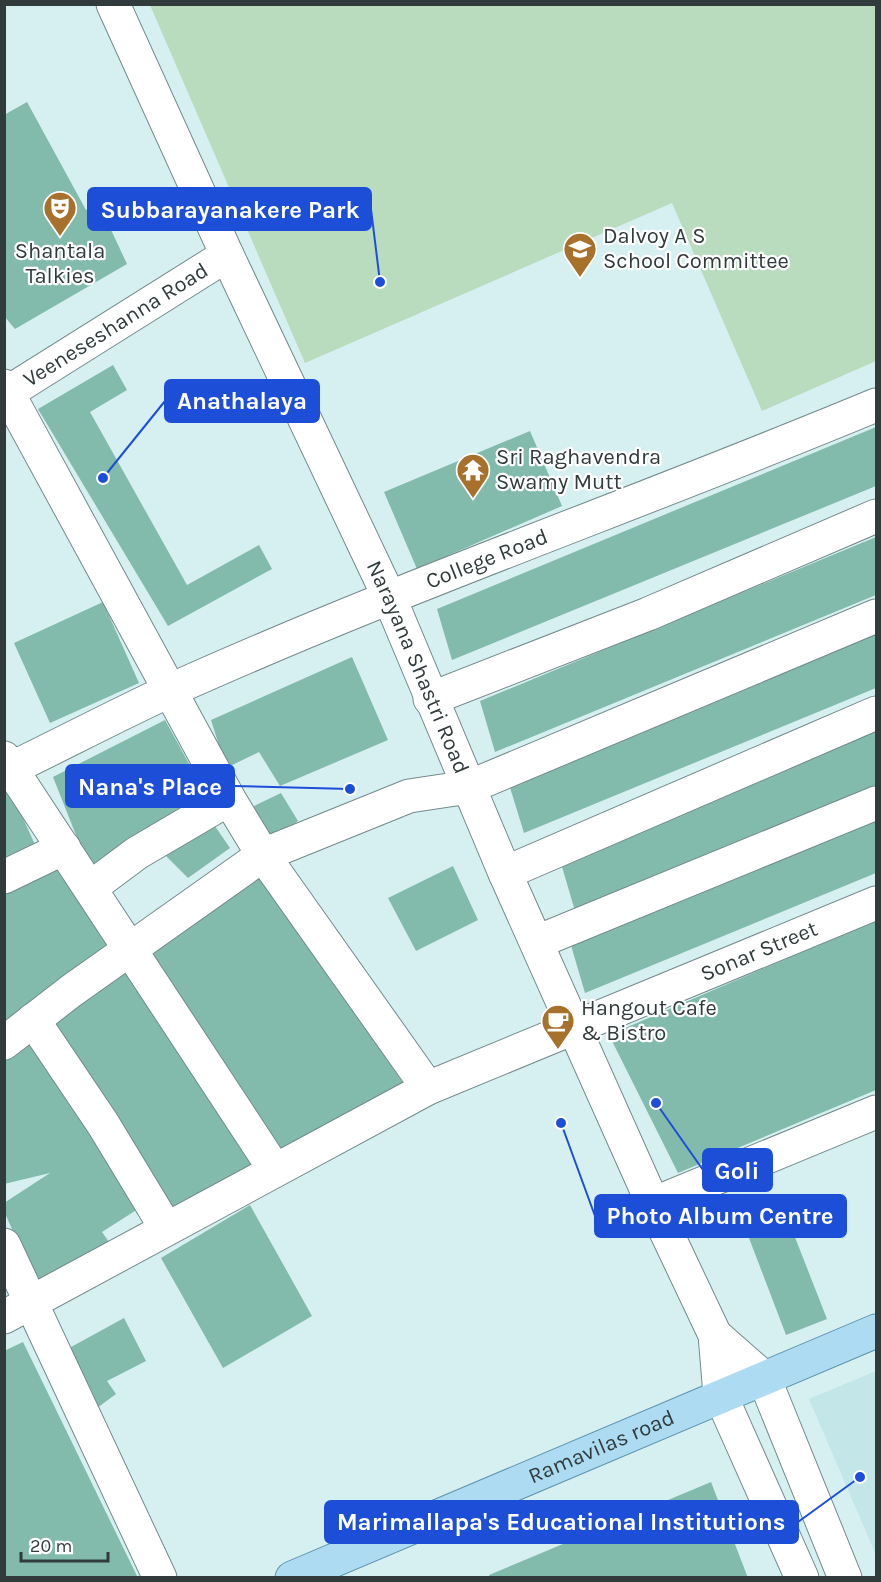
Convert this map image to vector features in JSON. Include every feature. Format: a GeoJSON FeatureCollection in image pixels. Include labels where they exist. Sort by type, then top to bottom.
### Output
{"type":"FeatureCollection","features":[{"type":"Feature","properties":{"kind":"main road","name":"Ramavilas road"},"geometry":{"type":"LineString","coordinates":[[292,1578],[556,1468],[720,1394],[876,1331]]}},
{"type":"Feature","properties":{"kind":"street","name":"Narayana Shastri Road"},"geometry":{"type":"LineString","coordinates":[[113,4],[227,255],[390,599],[430,699],[505,873],[652,1204],[715,1335],[720,1394],[802,1578]]}},
{"type":"Feature","properties":{"kind":"street","name":"Veeneseshanna Road"},"geometry":{"type":"LineString","coordinates":[[6,391],[227,255]]}},
{"type":"Feature","properties":{"kind":"street"},"geometry":{"type":"LineString","coordinates":[[6,391],[229,799],[263,855],[428,1088]]}},
{"type":"Feature","properties":{"kind":"street","name":"College Road"},"geometry":{"type":"LineString","coordinates":[[7,766],[171,691],[390,599],[736,463],[876,405]]}},
{"type":"Feature","properties":{"kind":"street"},"geometry":{"type":"LineString","coordinates":[[430,699],[648,614],[876,516]]}},
{"type":"Feature","properties":{"kind":"street"},"geometry":{"type":"LineString","coordinates":[[4,1043],[263,855],[409,796],[469,787],[876,616]]}},
{"type":"Feature","properties":{"kind":"street"},"geometry":{"type":"LineString","coordinates":[[505,873],[876,713]]}},
{"type":"Feature","properties":{"kind":"street"},"geometry":{"type":"LineString","coordinates":[[7,766],[132,949],[275,1170]]}},
{"type":"Feature","properties":{"kind":"street"},"geometry":{"type":"LineString","coordinates":[[90,888],[137,853],[229,799]]}},
{"type":"Feature","properties":{"kind":"street"},"geometry":{"type":"LineString","coordinates":[[537,942],[876,803]]}},
{"type":"Feature","properties":{"kind":"street"},"geometry":{"type":"LineString","coordinates":[[4,877],[64,848]]}},
{"type":"Feature","properties":{"kind":"street","name":"Sonar Street"},"geometry":{"type":"LineString","coordinates":[[17,1309],[428,1088],[876,903]]}},
{"type":"Feature","properties":{"kind":"street"},"geometry":{"type":"LineString","coordinates":[[33,1020],[103,1124],[165,1228]]}},
{"type":"Feature","properties":{"kind":"street"},"geometry":{"type":"LineString","coordinates":[[652,1204],[876,1112]]}},
{"type":"Feature","properties":{"kind":"street"},"geometry":{"type":"LineString","coordinates":[[4,1245],[17,1309],[160,1578]]}},
{"type":"Feature","properties":{"kind":"street","name":"Narayana Shastri Road"},"geometry":{"type":"LineString","coordinates":[[715,1335],[764,1378],[845,1578]]}},
{"type":"Feature","properties":{"kind":"shaded area"},"geometry":{"type":"Polygon","coordinates":[[[876,1371],[876,1555],[809,1399],[876,1371]]]}},
{"type":"Feature","properties":{"kind":"green space"},"geometry":{"type":"Polygon","coordinates":[[[150,5],[876,5],[876,361],[762,411],[672,203],[305,363],[150,5]]]}},
{"type":"Feature","properties":{"kind":"building","name":"Shantala Talkies"},"geometry":{"type":"Polygon","coordinates":[[[27,102],[86,210],[98,202],[127,264],[15,329],[4,316],[4,115],[27,102]]]}},
{"type":"Feature","properties":{"kind":"building"},"geometry":{"type":"Polygon","coordinates":[[[113,365],[127,390],[90,412],[187,585],[259,545],[272,569],[168,626],[38,409],[113,365]]]}},
{"type":"Feature","properties":{"kind":"building"},"geometry":{"type":"Polygon","coordinates":[[[876,427],[876,486],[452,660],[437,609],[876,427]]]}},
{"type":"Feature","properties":{"kind":"building","name":"Sri Raghavendra Swamy Mutt"},"geometry":{"type":"Polygon","coordinates":[[[530,431],[562,506],[417,569],[384,492],[530,431]]]}},
{"type":"Feature","properties":{"kind":"building"},"geometry":{"type":"Polygon","coordinates":[[[876,537],[876,595],[495,752],[480,701],[876,537]]]}},
{"type":"Feature","properties":{"kind":"building"},"geometry":{"type":"Polygon","coordinates":[[[103,602],[139,683],[50,723],[14,643],[103,602]]]}},
{"type":"Feature","properties":{"kind":"building"},"geometry":{"type":"Polygon","coordinates":[[[876,630],[876,688],[524,833],[508,781],[876,630]]]}},
{"type":"Feature","properties":{"kind":"building"},"geometry":{"type":"Polygon","coordinates":[[[352,657],[388,740],[280,786],[259,752],[226,768],[211,720],[352,657]]]}},
{"type":"Feature","properties":{"kind":"building"},"geometry":{"type":"Polygon","coordinates":[[[165,720],[198,780],[175,798],[186,819],[91,873],[53,777],[165,720]]]}},
{"type":"Feature","properties":{"kind":"building"},"geometry":{"type":"Polygon","coordinates":[[[876,722],[876,788],[575,911],[560,860],[876,722]]]}},
{"type":"Feature","properties":{"kind":"building"},"geometry":{"type":"Polygon","coordinates":[[[10,789],[36,847],[4,864],[4,792],[10,789]]]}},
{"type":"Feature","properties":{"kind":"building"},"geometry":{"type":"Polygon","coordinates":[[[281,793],[298,821],[267,843],[246,810],[281,793]]]}},
{"type":"Feature","properties":{"kind":"building"},"geometry":{"type":"Polygon","coordinates":[[[876,815],[876,873],[585,993],[570,942],[876,815]]]}},
{"type":"Feature","properties":{"kind":"building"},"geometry":{"type":"Polygon","coordinates":[[[208,816],[230,848],[188,878],[165,855],[208,816]]]}},
{"type":"Feature","properties":{"kind":"building"},"geometry":{"type":"Polygon","coordinates":[[[59,864],[116,951],[4,1033],[4,894],[59,864]]]}},
{"type":"Feature","properties":{"kind":"building"},"geometry":{"type":"Polygon","coordinates":[[[453,866],[478,920],[416,951],[388,898],[453,866]]]}},
{"type":"Feature","properties":{"kind":"building"},"geometry":{"type":"Polygon","coordinates":[[[260,870],[403,1083],[280,1157],[143,952],[260,870]]]}},
{"type":"Feature","properties":{"kind":"building"},"geometry":{"type":"Polygon","coordinates":[[[876,920],[876,1090],[678,1173],[609,1035],[876,920]]]}},
{"type":"Feature","properties":{"kind":"building"},"geometry":{"type":"Polygon","coordinates":[[[131,965],[265,1167],[167,1221],[45,1022],[131,965]]]}},
{"type":"Feature","properties":{"kind":"building"},"geometry":{"type":"Polygon","coordinates":[[[31,1041],[138,1209],[102,1232],[114,1249],[39,1290],[4,1211],[4,1203],[50,1173],[4,1184],[4,1061],[31,1041]]]}},
{"type":"Feature","properties":{"kind":"building"},"geometry":{"type":"Polygon","coordinates":[[[250,1205],[312,1316],[223,1368],[161,1258],[250,1205]]]}},
{"type":"Feature","properties":{"kind":"building"},"geometry":{"type":"Polygon","coordinates":[[[789,1222],[827,1319],[786,1335],[749,1238],[789,1222]]]}},
{"type":"Feature","properties":{"kind":"building"},"geometry":{"type":"Polygon","coordinates":[[[124,1318],[146,1361],[107,1381],[116,1394],[97,1408],[62,1352],[124,1318]]]}},
{"type":"Feature","properties":{"kind":"building"},"geometry":{"type":"Polygon","coordinates":[[[23,1342],[138,1578],[4,1578],[4,1351],[23,1342]]]}},
{"type":"Feature","properties":{"kind":"building"},"geometry":{"type":"Polygon","coordinates":[[[711,1482],[748,1578],[490,1578],[489,1575],[711,1482]]]}},
{"type":"Feature","properties":{"kind":"place","name":"Shantala Talkies"},"geometry":{"type":"Point","coordinates":[60,237]}},
{"type":"Feature","properties":{"kind":"place","name":"Dalvoy A S School Committee"},"geometry":{"type":"Point","coordinates":[580,278]}},
{"type":"Feature","properties":{"kind":"place","name":"Subbarayanakere Park"},"geometry":{"type":"Point","coordinates":[380,282]}},
{"type":"Feature","properties":{"kind":"place","name":"Anathalaya"},"geometry":{"type":"Point","coordinates":[103,478]}},
{"type":"Feature","properties":{"kind":"place","name":"Sri Raghavendra Swamy Mutt"},"geometry":{"type":"Point","coordinates":[473,499]}},
{"type":"Feature","properties":{"kind":"place","name":"Nana's Place"},"geometry":{"type":"Point","coordinates":[350,789]}},
{"type":"Feature","properties":{"kind":"place","name":"Hangout Cafe & Bistro"},"geometry":{"type":"Point","coordinates":[558,1050]}},
{"type":"Feature","properties":{"kind":"place","name":"Goli"},"geometry":{"type":"Point","coordinates":[656,1103]}},
{"type":"Feature","properties":{"kind":"place","name":"Photo Album Centre"},"geometry":{"type":"Point","coordinates":[561,1123]}},
{"type":"Feature","properties":{"kind":"place","name":"Marimallapa's Educational Institutions"},"geometry":{"type":"Point","coordinates":[860,1477]}}]}
